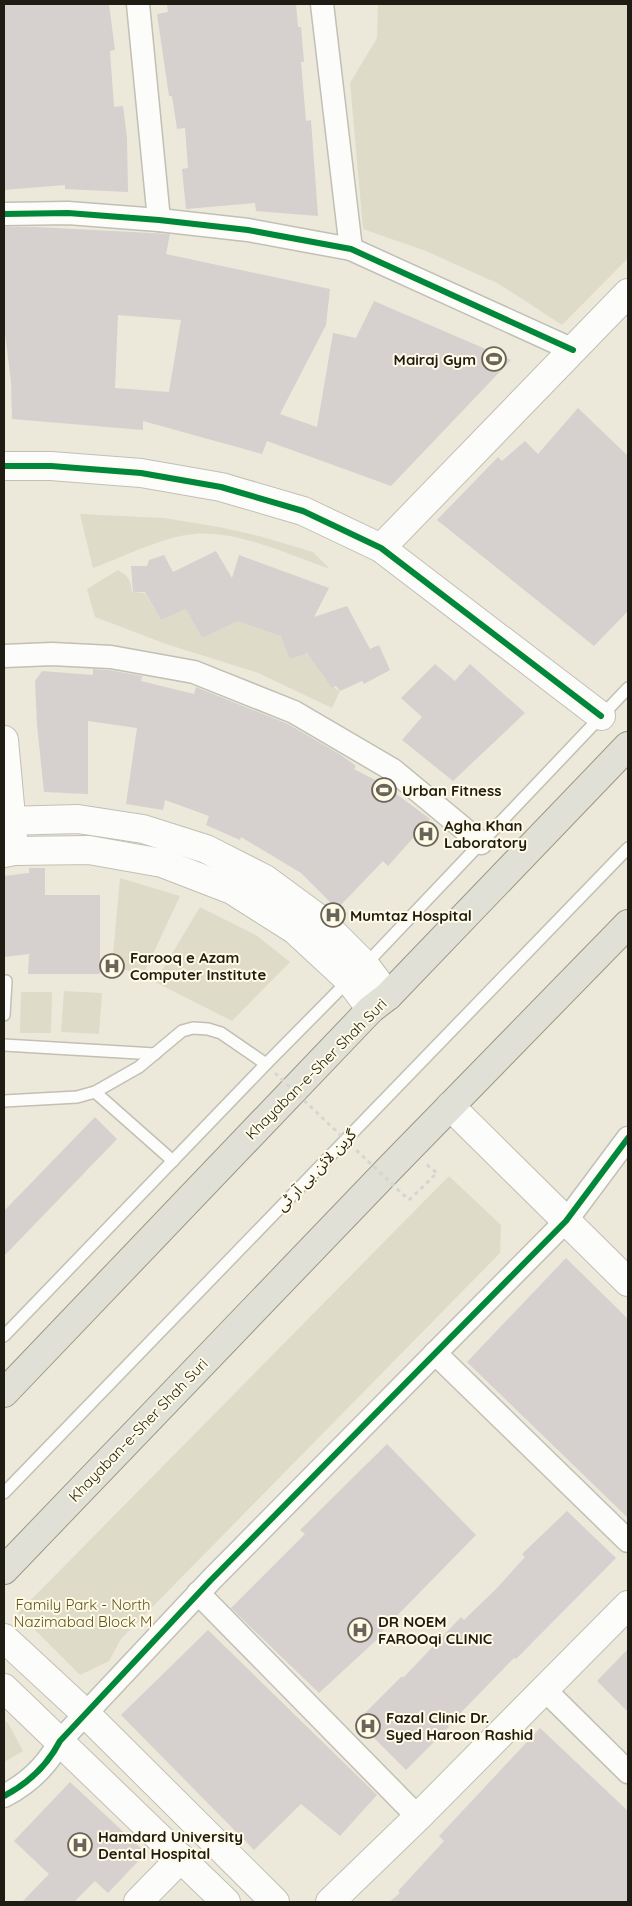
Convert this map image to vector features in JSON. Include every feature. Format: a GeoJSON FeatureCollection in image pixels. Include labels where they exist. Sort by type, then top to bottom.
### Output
{"type":"FeatureCollection","features":[{"type":"Feature","properties":{"kind":"main road","name":"Khayaban-e-Sher Shah Suri"},"geometry":{"type":"LineString","coordinates":[[4,1393],[628,746]]}},
{"type":"Feature","properties":{"kind":"main road","name":"Khayaban-e-Sher Shah Suri"},"geometry":{"type":"LineString","coordinates":[[4,1570],[450,1106],[628,924]]}},
{"type":"Feature","properties":{"kind":"street"},"geometry":{"type":"LineString","coordinates":[[138,4],[159,220]]}},
{"type":"Feature","properties":{"kind":"street"},"geometry":{"type":"LineString","coordinates":[[322,4],[351,249]]}},
{"type":"Feature","properties":{"kind":"street"},"geometry":{"type":"LineString","coordinates":[[4,214],[68,213],[159,220],[248,230],[351,249],[573,350]]}},
{"type":"Feature","properties":{"kind":"street"},"geometry":{"type":"LineString","coordinates":[[381,548],[628,293]]}},
{"type":"Feature","properties":{"kind":"street"},"geometry":{"type":"LineString","coordinates":[[4,466],[51,466],[141,473],[221,487],[302,511],[381,548],[601,716]]}},
{"type":"Feature","properties":{"kind":"street"},"geometry":{"type":"LineString","coordinates":[[4,656],[52,654],[111,657],[194,672],[212,679],[294,712],[393,770],[481,843]]}},
{"type":"Feature","properties":{"kind":"street"},"geometry":{"type":"LineString","coordinates":[[4,740],[9,852],[89,850],[162,863],[232,890],[295,930],[357,973]]}},
{"type":"Feature","properties":{"kind":"street"},"geometry":{"type":"LineString","coordinates":[[8,820],[78,819],[143,829],[206,849],[265,879],[318,918],[380,1002]]}},
{"type":"Feature","properties":{"kind":"street"},"geometry":{"type":"LineString","coordinates":[[450,1106],[628,1282]]}},
{"type":"Feature","properties":{"kind":"street"},"geometry":{"type":"LineString","coordinates":[[4,1796],[19,1788],[38,1772],[52,1757],[60,1741],[198,1593],[566,1221],[628,1138]]}},
{"type":"Feature","properties":{"kind":"street"},"geometry":{"type":"LineString","coordinates":[[435,1353],[628,1541]]}},
{"type":"Feature","properties":{"kind":"street"},"geometry":{"type":"LineString","coordinates":[[198,1593],[418,1816]]}},
{"type":"Feature","properties":{"kind":"street"},"geometry":{"type":"LineString","coordinates":[[330,1902],[628,1605]]}},
{"type":"Feature","properties":{"kind":"street"},"geometry":{"type":"LineString","coordinates":[[4,1638],[86,1713],[275,1902]]}},
{"type":"Feature","properties":{"kind":"street"},"geometry":{"type":"LineString","coordinates":[[4,1688],[226,1902]]}},
{"type":"Feature","properties":{"kind":"street"},"geometry":{"type":"LineString","coordinates":[[544,1689],[628,1772]]}},
{"type":"Feature","properties":{"kind":"street"},"geometry":{"type":"LineString","coordinates":[[138,1902],[181,1858]]}},
{"type":"Feature","properties":{"kind":"lane"},"geometry":{"type":"LineString","coordinates":[[4,1336],[266,1064],[357,973],[628,688]]}},
{"type":"Feature","properties":{"kind":"lane","name":"گرین لائن بی آر ٹی"},"geometry":{"type":"LineString","coordinates":[[4,1493],[628,848]]}},
{"type":"Feature","properties":{"kind":"lane"},"geometry":{"type":"LineString","coordinates":[[4,1015],[6,981]]}},
{"type":"Feature","properties":{"kind":"lane"},"geometry":{"type":"LineString","coordinates":[[4,1101],[77,1097],[95,1092],[139,1067],[182,1031],[193,1028],[208,1029],[221,1033],[266,1064]]}},
{"type":"Feature","properties":{"kind":"lane"},"geometry":{"type":"LineString","coordinates":[[4,1045],[155,1054]]}},
{"type":"Feature","properties":{"kind":"lane"},"geometry":{"type":"LineString","coordinates":[[95,1092],[173,1161]]}},
{"type":"Feature","properties":{"kind":"path"},"geometry":{"type":"LineString","coordinates":[[275,1073],[409,1200]]}},
{"type":"Feature","properties":{"kind":"green space"},"geometry":{"type":"Polygon","coordinates":[[[378,4],[628,4],[628,258],[562,325],[499,284],[426,251],[363,229],[350,83],[377,38],[378,4]]]}},
{"type":"Feature","properties":{"kind":"green space"},"geometry":{"type":"Polygon","coordinates":[[[80,514],[164,518],[219,527],[259,536],[313,552],[330,569],[263,545],[228,536],[211,534],[194,534],[169,539],[93,568],[80,514]]]}},
{"type":"Feature","properties":{"kind":"green space"},"geometry":{"type":"Polygon","coordinates":[[[118,570],[128,579],[132,592],[145,593],[161,620],[186,609],[202,638],[243,618],[277,633],[301,648],[330,684],[340,691],[332,708],[258,673],[166,644],[95,617],[87,589],[118,570]]]}},
{"type":"Feature","properties":{"kind":"green space"},"geometry":{"type":"Polygon","coordinates":[[[120,878],[180,896],[143,975],[112,966],[120,878]]]}},
{"type":"Feature","properties":{"kind":"green space"},"geometry":{"type":"Polygon","coordinates":[[[200,907],[256,935],[290,962],[232,1021],[155,982],[200,907]]]}},
{"type":"Feature","properties":{"kind":"green space"},"geometry":{"type":"Polygon","coordinates":[[[64,991],[102,993],[99,1034],[61,1032],[64,991]]]}},
{"type":"Feature","properties":{"kind":"green space"},"geometry":{"type":"Polygon","coordinates":[[[21,992],[52,992],[51,1033],[20,1033],[21,992]]]}},
{"type":"Feature","properties":{"kind":"green space","name":"Family Park - North Nazimabad Block M"},"geometry":{"type":"Polygon","coordinates":[[[449,1176],[501,1225],[500,1253],[121,1639],[109,1661],[80,1675],[18,1613],[449,1176]]]}},
{"type":"Feature","properties":{"kind":"green space"},"geometry":{"type":"Polygon","coordinates":[[[4,1720],[8,1723],[23,1751],[4,1762],[4,1720]]]}},
{"type":"Feature","properties":{"kind":"building"},"geometry":{"type":"Polygon","coordinates":[[[4,4],[109,4],[115,50],[110,51],[114,107],[123,106],[127,138],[128,192],[65,189],[65,185],[4,190],[4,4]]]}},
{"type":"Feature","properties":{"kind":"building"},"geometry":{"type":"Polygon","coordinates":[[[167,4],[296,4],[298,27],[301,27],[304,62],[301,62],[306,121],[311,120],[318,216],[256,211],[255,203],[186,209],[182,169],[188,168],[185,128],[177,129],[172,96],[169,96],[157,14],[168,12],[167,4]]]}},
{"type":"Feature","properties":{"kind":"building"},"geometry":{"type":"Polygon","coordinates":[[[4,227],[170,234],[166,254],[330,289],[326,325],[280,414],[317,427],[333,333],[356,338],[374,301],[511,360],[391,486],[267,441],[262,454],[143,421],[143,430],[12,419],[11,382],[4,325],[4,227]],[[118,315],[115,388],[169,392],[181,320],[118,315]]]}},
{"type":"Feature","properties":{"kind":"building"},"geometry":{"type":"Polygon","coordinates":[[[578,408],[628,456],[628,611],[594,646],[437,520],[498,457],[502,461],[525,441],[538,454],[578,408]]]}},
{"type":"Feature","properties":{"kind":"building"},"geometry":{"type":"Polygon","coordinates":[[[216,551],[232,578],[239,555],[329,588],[314,617],[347,606],[370,649],[379,645],[390,670],[364,684],[362,681],[340,691],[336,686],[332,688],[307,653],[290,659],[281,636],[238,621],[202,638],[186,609],[161,620],[145,592],[133,592],[131,566],[147,566],[149,560],[164,555],[173,572],[216,551]]]}},
{"type":"Feature","properties":{"kind":"building"},"geometry":{"type":"Polygon","coordinates":[[[435,664],[455,681],[470,664],[525,713],[453,781],[402,740],[422,717],[401,698],[435,664]]]}},
{"type":"Feature","properties":{"kind":"building"},"geometry":{"type":"Polygon","coordinates":[[[93,669],[142,676],[141,681],[194,694],[196,687],[288,724],[341,755],[356,766],[354,769],[383,784],[430,819],[388,866],[383,861],[337,909],[301,873],[241,837],[240,840],[206,825],[209,816],[165,800],[163,810],[126,804],[137,728],[88,721],[88,794],[44,792],[37,725],[35,681],[42,671],[93,675],[93,669]]]}},
{"type":"Feature","properties":{"kind":"building"},"geometry":{"type":"Polygon","coordinates":[[[29,868],[45,868],[45,895],[100,895],[100,974],[28,974],[29,954],[4,957],[4,876],[29,873],[29,868]]]}},
{"type":"Feature","properties":{"kind":"building"},"geometry":{"type":"Polygon","coordinates":[[[95,1117],[117,1139],[4,1256],[4,1211],[95,1117]]]}},
{"type":"Feature","properties":{"kind":"building"},"geometry":{"type":"Polygon","coordinates":[[[566,1258],[628,1319],[628,1518],[467,1362],[566,1258]]]}},
{"type":"Feature","properties":{"kind":"building"},"geometry":{"type":"Polygon","coordinates":[[[387,1444],[476,1535],[382,1631],[384,1633],[319,1693],[231,1608],[305,1534],[300,1530],[387,1444]]]}},
{"type":"Feature","properties":{"kind":"building"},"geometry":{"type":"Polygon","coordinates":[[[567,1511],[616,1558],[516,1659],[514,1658],[406,1770],[357,1721],[402,1676],[403,1678],[461,1617],[464,1620],[497,1588],[525,1557],[522,1554],[567,1511]]]}},
{"type":"Feature","properties":{"kind":"building"},"geometry":{"type":"Polygon","coordinates":[[[208,1630],[377,1795],[340,1836],[301,1804],[254,1850],[121,1715],[208,1630]]]}},
{"type":"Feature","properties":{"kind":"building"},"geometry":{"type":"Polygon","coordinates":[[[628,1649],[628,1712],[597,1681],[628,1649]]]}},
{"type":"Feature","properties":{"kind":"building"},"geometry":{"type":"Polygon","coordinates":[[[540,1728],[628,1811],[628,1902],[389,1902],[400,1893],[398,1891],[444,1841],[439,1836],[540,1728]]]}},
{"type":"Feature","properties":{"kind":"building","name":"Hamdard University Dental Hospital"},"geometry":{"type":"Polygon","coordinates":[[[70,1782],[146,1853],[108,1893],[95,1881],[74,1902],[22,1902],[49,1874],[14,1841],[70,1782]]]}},
{"type":"Feature","properties":{"kind":"cycle path"},"geometry":{"type":"LineString","coordinates":[[4,214],[68,213],[159,220],[248,230],[351,249],[573,350]]}},
{"type":"Feature","properties":{"kind":"cycle path"},"geometry":{"type":"LineString","coordinates":[[4,466],[51,466],[141,473],[221,487],[303,511],[381,548],[601,716]]}},
{"type":"Feature","properties":{"kind":"cycle path"},"geometry":{"type":"LineString","coordinates":[[4,1796],[29,1779],[43,1766],[60,1741],[211,1580],[566,1221],[628,1138]]}},
{"type":"Feature","properties":{"kind":"place","name":"Mairaj Gym"},"geometry":{"type":"Point","coordinates":[494,359]}},
{"type":"Feature","properties":{"kind":"place","name":"Urban Fitness"},"geometry":{"type":"Point","coordinates":[384,790]}},
{"type":"Feature","properties":{"kind":"place","name":"Agha Khan Laboratory"},"geometry":{"type":"Point","coordinates":[426,834]}},
{"type":"Feature","properties":{"kind":"place","name":"Mumtaz Hospital"},"geometry":{"type":"Point","coordinates":[333,915]}},
{"type":"Feature","properties":{"kind":"place","name":"Farooq e Azam Computer Institute"},"geometry":{"type":"Point","coordinates":[112,966]}},
{"type":"Feature","properties":{"kind":"place","name":"DR NOEM FAROOqi CLINIC"},"geometry":{"type":"Point","coordinates":[360,1630]}},
{"type":"Feature","properties":{"kind":"place","name":"Fazal Clinic Dr. Syed Haroon Rashid"},"geometry":{"type":"Point","coordinates":[368,1726]}},
{"type":"Feature","properties":{"kind":"place","name":"Hamdard University Dental Hospital"},"geometry":{"type":"Point","coordinates":[80,1845]}}]}
